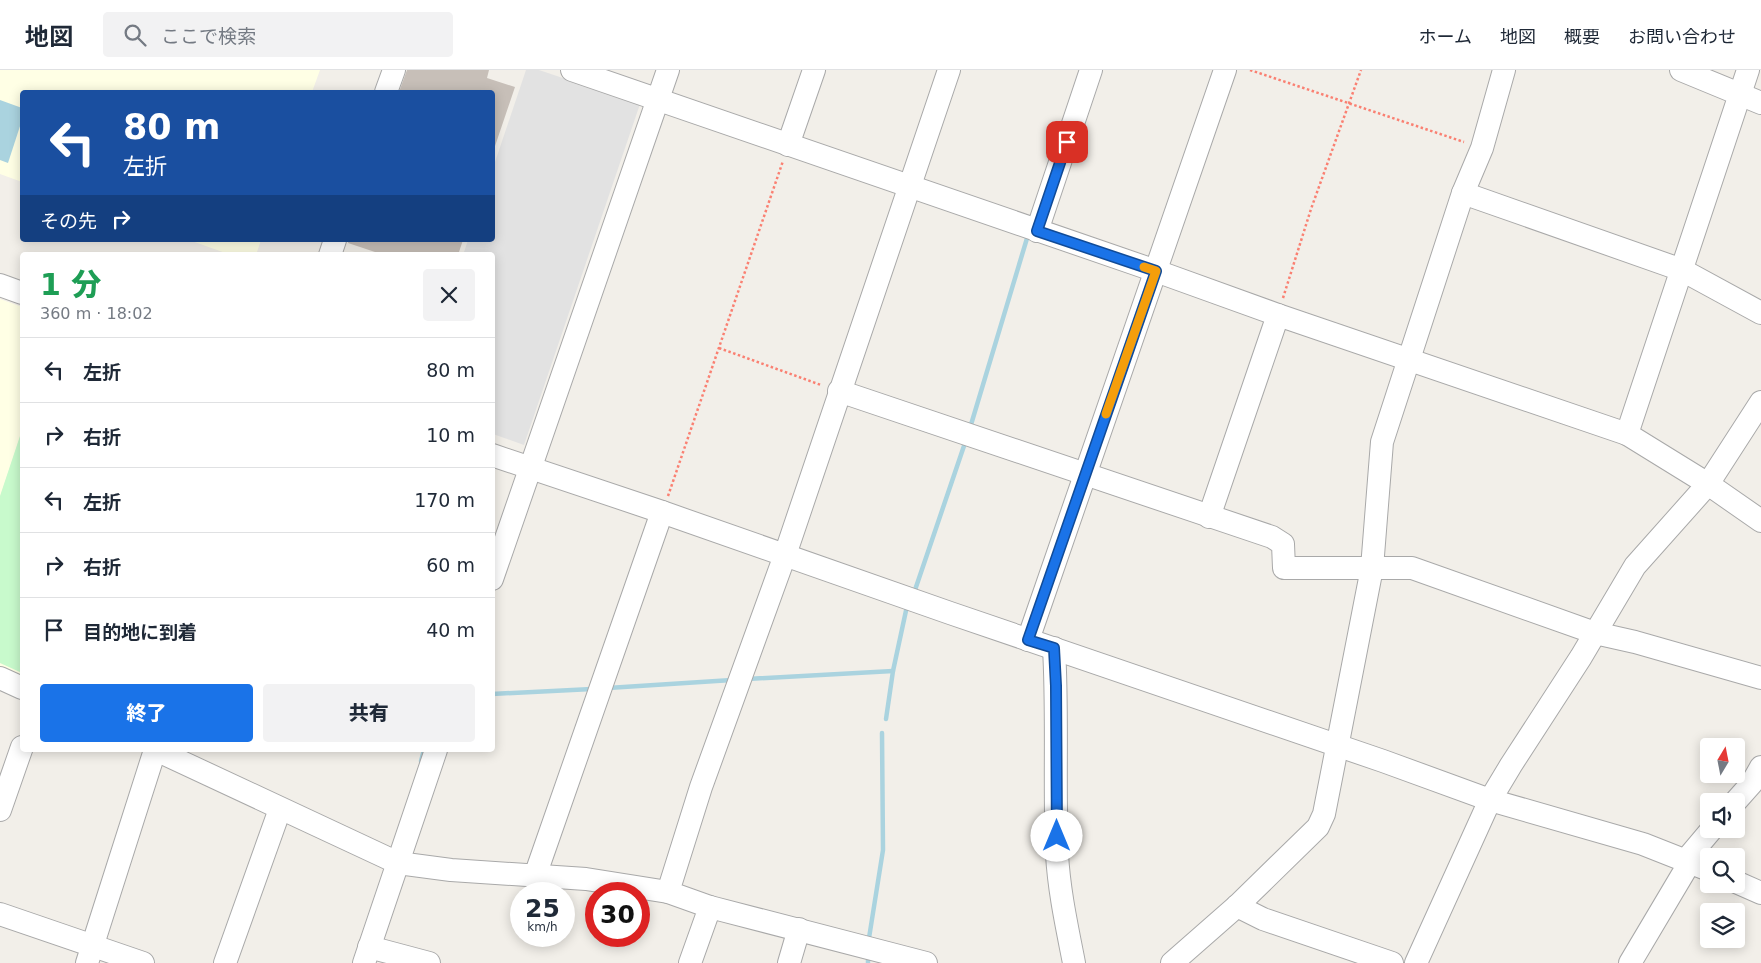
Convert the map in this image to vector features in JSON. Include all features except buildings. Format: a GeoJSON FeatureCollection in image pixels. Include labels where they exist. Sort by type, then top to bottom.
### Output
{"type":"FeatureCollection","features":[{"type":"Feature","properties":{"kind":"street"},"geometry":{"type":"LineString","coordinates":[[387,90],[394,70]]}},
{"type":"Feature","properties":{"kind":"street"},"geometry":{"type":"LineString","coordinates":[[572,70],[1627,434],[1708,484],[1761,521]]}},
{"type":"Feature","properties":{"kind":"street"},"geometry":{"type":"LineString","coordinates":[[495,570],[668,70]]}},
{"type":"Feature","properties":{"kind":"street"},"geometry":{"type":"LineString","coordinates":[[788,145],[814,70]]}},
{"type":"Feature","properties":{"kind":"street"},"geometry":{"type":"LineString","coordinates":[[668,892],[701,787],[742,677],[949,70]]}},
{"type":"Feature","properties":{"kind":"street"},"geometry":{"type":"LineString","coordinates":[[1037,231],[1091,70]]}},
{"type":"Feature","properties":{"kind":"street"},"geometry":{"type":"LineString","coordinates":[[1028,640],[1225,70]]}},
{"type":"Feature","properties":{"kind":"street"},"geometry":{"type":"LineString","coordinates":[[1172,963],[1237,906],[1318,827],[1324,814],[1372,568],[1382,442],[1463,194],[1482,148],[1504,70]]}},
{"type":"Feature","properties":{"kind":"street"},"geometry":{"type":"LineString","coordinates":[[1680,70],[1761,103]]}},
{"type":"Feature","properties":{"kind":"street"},"geometry":{"type":"LineString","coordinates":[[1627,434],[1748,70]]}},
{"type":"Feature","properties":{"kind":"street"},"geometry":{"type":"LineString","coordinates":[[1463,194],[1682,270],[1761,313]]}},
{"type":"Feature","properties":{"kind":"street"},"geometry":{"type":"LineString","coordinates":[[0,285],[20,292]]}},
{"type":"Feature","properties":{"kind":"street"},"geometry":{"type":"LineString","coordinates":[[1209,517],[1278,315]]}},
{"type":"Feature","properties":{"kind":"street"},"geometry":{"type":"LineString","coordinates":[[839,391],[1272,537],[1283,544],[1284,568],[1412,568],[1595,633],[1635,642],[1761,678]]}},
{"type":"Feature","properties":{"kind":"street"},"geometry":{"type":"LineString","coordinates":[[1416,963],[1490,800],[1636,566],[1708,484],[1761,402]]}},
{"type":"Feature","properties":{"kind":"street"},"geometry":{"type":"LineString","coordinates":[[495,456],[1338,745],[1490,800],[1643,844],[1695,864]]}},
{"type":"Feature","properties":{"kind":"street"},"geometry":{"type":"LineString","coordinates":[[535,876],[662,512]]}},
{"type":"Feature","properties":{"kind":"street"},"geometry":{"type":"LineString","coordinates":[[1054,648],[1057,855],[1062,900],[1074,963]]}},
{"type":"Feature","properties":{"kind":"street"},"geometry":{"type":"LineString","coordinates":[[0,678],[20,687]]}},
{"type":"Feature","properties":{"kind":"street"},"geometry":{"type":"LineString","coordinates":[[0,810],[20,752]]}},
{"type":"Feature","properties":{"kind":"street"},"geometry":{"type":"LineString","coordinates":[[90,954],[154,752]]}},
{"type":"Feature","properties":{"kind":"street"},"geometry":{"type":"LineString","coordinates":[[159,752],[398,863],[451,870],[586,879],[668,892],[710,907],[799,929],[916,962]]}},
{"type":"Feature","properties":{"kind":"street"},"geometry":{"type":"LineString","coordinates":[[429,963],[366,955],[435,752]]}},
{"type":"Feature","properties":{"kind":"street"},"geometry":{"type":"LineString","coordinates":[[1744,793],[1758,779]]}},
{"type":"Feature","properties":{"kind":"street"},"geometry":{"type":"LineString","coordinates":[[225,963],[280,809]]}},
{"type":"Feature","properties":{"kind":"street"},"geometry":{"type":"LineString","coordinates":[[1630,963],[1695,864],[1708,838]]}},
{"type":"Feature","properties":{"kind":"street"},"geometry":{"type":"LineString","coordinates":[[1745,886],[1761,893]]}},
{"type":"Feature","properties":{"kind":"street"},"geometry":{"type":"LineString","coordinates":[[1237,906],[1263,919],[1392,963]]}},
{"type":"Feature","properties":{"kind":"street"},"geometry":{"type":"LineString","coordinates":[[690,963],[710,907]]}},
{"type":"Feature","properties":{"kind":"street"},"geometry":{"type":"LineString","coordinates":[[0,914],[90,954],[143,963]]}},
{"type":"Feature","properties":{"kind":"street"},"geometry":{"type":"LineString","coordinates":[[789,963],[799,929]]}},
{"type":"Feature","properties":{"kind":"path"},"geometry":{"type":"LineString","coordinates":[[1250,70],[1482,148]]}},
{"type":"Feature","properties":{"kind":"path"},"geometry":{"type":"LineString","coordinates":[[1278,315],[1311,209],[1361,70]]}},
{"type":"Feature","properties":{"kind":"path"},"geometry":{"type":"LineString","coordinates":[[662,512],[719,348],[742,274],[788,145]]}},
{"type":"Feature","properties":{"kind":"path"},"geometry":{"type":"LineString","coordinates":[[719,348],[839,391]]}},
{"type":"Feature","properties":{"kind":"shaded area"},"geometry":{"type":"Polygon","coordinates":[[[0,70],[320,70],[313,90],[20,90],[20,181],[0,174],[0,70]]]}},
{"type":"Feature","properties":{"kind":"shaded area"},"geometry":{"type":"Polygon","coordinates":[[[526,70],[539,70],[640,104],[524,445],[495,435],[495,252],[464,252],[467,242],[495,242],[495,162],[526,70]]]}},
{"type":"Feature","properties":{"kind":"shaded area"},"geometry":{"type":"Polygon","coordinates":[[[195,242],[260,242],[257,252],[223,252],[195,242]]]}},
{"type":"Feature","properties":{"kind":"shaded area"},"geometry":{"type":"Polygon","coordinates":[[[0,299],[20,306],[20,679],[0,670],[0,299]]]}},
{"type":"Feature","properties":{"kind":"green space"},"geometry":{"type":"Polygon","coordinates":[[[20,436],[20,672],[0,663],[0,496],[20,436]]]}},
{"type":"Feature","properties":{"kind":"water"},"geometry":{"type":"Polygon","coordinates":[[[0,100],[20,107],[20,126],[8,163],[0,160],[0,100]]]}},
{"type":"Feature","properties":{"kind":"waterway"},"geometry":{"type":"LineString","coordinates":[[970,428],[1028,235]]}},
{"type":"Feature","properties":{"kind":"waterway"},"geometry":{"type":"LineString","coordinates":[[915,590],[966,440]]}},
{"type":"Feature","properties":{"kind":"waterway"},"geometry":{"type":"LineString","coordinates":[[886,719],[893,671],[907,606]]}},
{"type":"Feature","properties":{"kind":"waterway"},"geometry":{"type":"LineString","coordinates":[[747,679],[893,671]]}},
{"type":"Feature","properties":{"kind":"waterway"},"geometry":{"type":"LineString","coordinates":[[608,688],[732,680]]}},
{"type":"Feature","properties":{"kind":"waterway"},"geometry":{"type":"LineString","coordinates":[[495,694],[592,689]]}},
{"type":"Feature","properties":{"kind":"waterway"},"geometry":{"type":"LineString","coordinates":[[869,938],[883,850],[882,733]]}},
{"type":"Feature","properties":{"kind":"waterway"},"geometry":{"type":"LineString","coordinates":[[421,761],[423,752]]}},
{"type":"Feature","properties":{"kind":"waterway"},"geometry":{"type":"LineString","coordinates":[[868,954],[868,963]]}},
{"type":"Feature","properties":{"kind":"slow traffic"},"geometry":{"type":"LineString","coordinates":[[1106,414],[1156,271],[1144,267]]}},
{"type":"Feature","properties":{"kind":"route"},"geometry":{"type":"LineString","coordinates":[[1057,836],[1054,648],[1028,640],[1156,271],[1037,231],[1067,142]]}}]}
